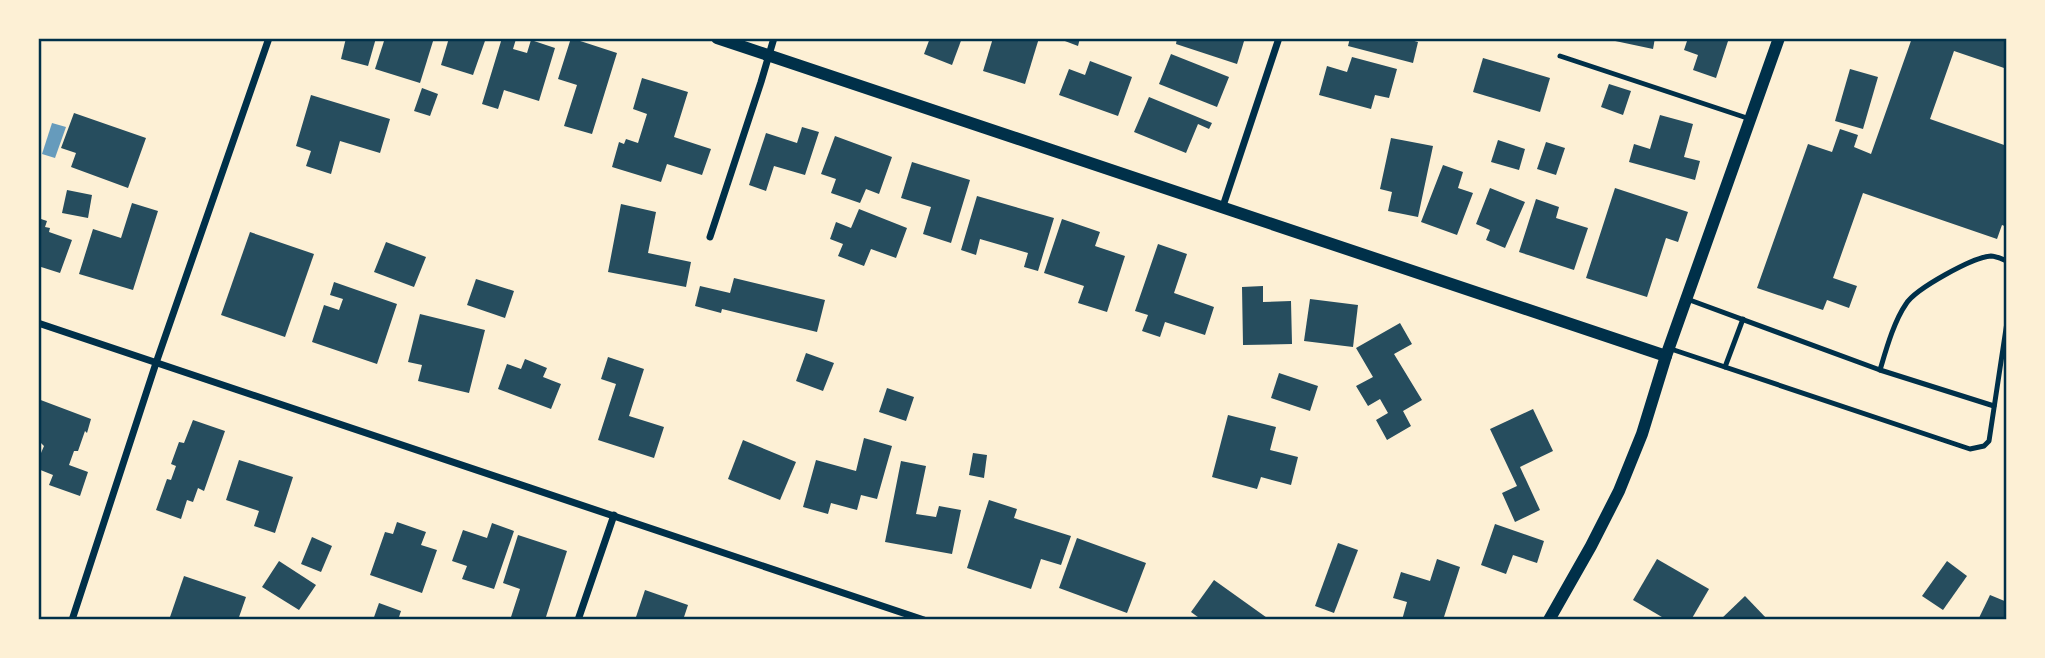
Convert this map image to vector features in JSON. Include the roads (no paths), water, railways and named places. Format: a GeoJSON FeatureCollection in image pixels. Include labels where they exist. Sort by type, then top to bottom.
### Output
{"type":"FeatureCollection","features":[{"type":"Feature","properties":{"kind":"street"},"geometry":{"type":"LineString","coordinates":[[72,620],[156,363],[269,38]]}},
{"type":"Feature","properties":{"kind":"street"},"geometry":{"type":"LineString","coordinates":[[717,38],[1667,352]]}},
{"type":"Feature","properties":{"kind":"street"},"geometry":{"type":"LineString","coordinates":[[710,237],[774,38]]}},
{"type":"Feature","properties":{"kind":"street"},"geometry":{"type":"LineString","coordinates":[[1223,206],[1279,38]]}},
{"type":"Feature","properties":{"kind":"street"},"geometry":{"type":"LineString","coordinates":[[1549,620],[1619,491],[1642,434],[1667,352],[1779,38]]}},
{"type":"Feature","properties":{"kind":"street"},"geometry":{"type":"LineString","coordinates":[[38,323],[924,620]]}},
{"type":"Feature","properties":{"kind":"street"},"geometry":{"type":"LineString","coordinates":[[578,620],[614,515]]}},
{"type":"Feature","properties":{"kind":"lane"},"geometry":{"type":"LineString","coordinates":[[1560,56],[1750,119]]}},
{"type":"Feature","properties":{"kind":"lane"},"geometry":{"type":"LineString","coordinates":[[1880,370],[1908,300],[1924,287],[1976,260],[1991,257],[2007,261]]}},
{"type":"Feature","properties":{"kind":"lane"},"geometry":{"type":"LineString","coordinates":[[1686,299],[1880,370],[1994,406]]}},
{"type":"Feature","properties":{"kind":"lane"},"geometry":{"type":"LineString","coordinates":[[1725,368],[1743,319]]}},
{"type":"Feature","properties":{"kind":"lane"},"geometry":{"type":"LineString","coordinates":[[1667,352],[1725,368],[1970,449],[1984,446],[1989,440],[2007,323]]}},
{"type":"Feature","properties":{"kind":"water"},"geometry":{"type":"Polygon","coordinates":[[[52,123],[66,127],[55,158],[42,154],[52,123]]]}}]}
